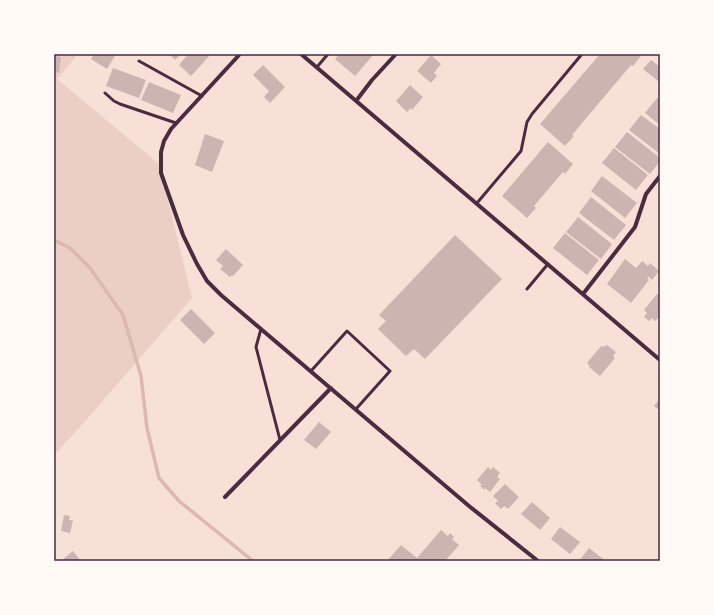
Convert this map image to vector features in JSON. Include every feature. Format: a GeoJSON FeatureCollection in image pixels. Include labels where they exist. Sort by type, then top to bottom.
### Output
{"type":"FeatureCollection","features":[{"type":"Feature","properties":{"kind":"street"},"geometry":{"type":"LineString","coordinates":[[240,54],[170,129],[161,152],[161,173],[183,236],[197,264],[207,281],[221,295],[469,506],[538,561]]}},
{"type":"Feature","properties":{"kind":"street"},"geometry":{"type":"LineString","coordinates":[[301,54],[660,360]]}},
{"type":"Feature","properties":{"kind":"street"},"geometry":{"type":"LineString","coordinates":[[356,101],[372,80],[396,54]]}},
{"type":"Feature","properties":{"kind":"street"},"geometry":{"type":"LineString","coordinates":[[583,294],[635,227],[646,194],[660,176]]}},
{"type":"Feature","properties":{"kind":"street"},"geometry":{"type":"LineString","coordinates":[[225,497],[331,388]]}},
{"type":"Feature","properties":{"kind":"lane"},"geometry":{"type":"LineString","coordinates":[[317,67],[328,54]]}},
{"type":"Feature","properties":{"kind":"lane"},"geometry":{"type":"LineString","coordinates":[[476,203],[521,151],[527,122],[532,114],[582,54]]}},
{"type":"Feature","properties":{"kind":"lane"},"geometry":{"type":"LineString","coordinates":[[139,61],[202,96]]}},
{"type":"Feature","properties":{"kind":"lane"},"geometry":{"type":"LineString","coordinates":[[105,93],[120,104],[176,123]]}},
{"type":"Feature","properties":{"kind":"lane"},"geometry":{"type":"LineString","coordinates":[[528,289],[548,264]]}},
{"type":"Feature","properties":{"kind":"lane"},"geometry":{"type":"LineString","coordinates":[[261,329],[256,347],[280,440]]}},
{"type":"Feature","properties":{"kind":"lane"},"geometry":{"type":"LineString","coordinates":[[311,371],[347,331],[390,371],[356,410]]}},
{"type":"Feature","properties":{"kind":"shaded area"},"geometry":{"type":"Polygon","coordinates":[[[54,54],[78,54],[57,79],[159,164],[192,298],[54,455],[54,54]]]}},
{"type":"Feature","properties":{"kind":"building"},"geometry":{"type":"Polygon","coordinates":[[[94,54],[116,54],[107,69],[91,59],[94,54]]]}},
{"type":"Feature","properties":{"kind":"building"},"geometry":{"type":"Polygon","coordinates":[[[169,54],[181,54],[175,60],[169,54]]]}},
{"type":"Feature","properties":{"kind":"building"},"geometry":{"type":"Polygon","coordinates":[[[188,54],[211,54],[191,76],[179,65],[188,54]]]}},
{"type":"Feature","properties":{"kind":"building"},"geometry":{"type":"Polygon","coordinates":[[[339,54],[374,54],[355,76],[335,59],[339,54]]]}},
{"type":"Feature","properties":{"kind":"building"},"geometry":{"type":"Polygon","coordinates":[[[600,54],[639,54],[641,56],[633,66],[631,65],[572,135],[574,136],[565,146],[540,124],[600,54]]]}},
{"type":"Feature","properties":{"kind":"building"},"geometry":{"type":"Polygon","coordinates":[[[431,55],[441,64],[434,73],[437,76],[431,83],[417,71],[431,55]]]}},
{"type":"Feature","properties":{"kind":"building"},"geometry":{"type":"Polygon","coordinates":[[[54,56],[61,57],[59,73],[54,72],[54,56]]]}},
{"type":"Feature","properties":{"kind":"building"},"geometry":{"type":"Polygon","coordinates":[[[651,60],[660,67],[660,78],[658,81],[643,69],[651,60]]]}},
{"type":"Feature","properties":{"kind":"building"},"geometry":{"type":"Polygon","coordinates":[[[263,65],[285,87],[270,103],[264,97],[269,91],[253,75],[263,65]]]}},
{"type":"Feature","properties":{"kind":"building"},"geometry":{"type":"Polygon","coordinates":[[[113,68],[146,80],[139,98],[106,86],[113,68]]]}},
{"type":"Feature","properties":{"kind":"building"},"geometry":{"type":"Polygon","coordinates":[[[149,82],[181,95],[173,113],[141,100],[149,82]]]}},
{"type":"Feature","properties":{"kind":"building"},"geometry":{"type":"Polygon","coordinates":[[[410,85],[423,97],[412,110],[411,108],[407,112],[396,101],[410,85]]]}},
{"type":"Feature","properties":{"kind":"building"},"geometry":{"type":"Polygon","coordinates":[[[657,98],[660,100],[660,125],[645,113],[657,98]]]}},
{"type":"Feature","properties":{"kind":"building"},"geometry":{"type":"Polygon","coordinates":[[[641,115],[660,129],[660,154],[629,130],[641,115]]]}},
{"type":"Feature","properties":{"kind":"building"},"geometry":{"type":"Polygon","coordinates":[[[627,132],[660,158],[660,161],[650,174],[615,147],[627,132]]]}},
{"type":"Feature","properties":{"kind":"building"},"geometry":{"type":"Polygon","coordinates":[[[205,134],[224,141],[212,172],[195,165],[205,134]]]}},
{"type":"Feature","properties":{"kind":"building"},"geometry":{"type":"Polygon","coordinates":[[[548,142],[573,164],[565,174],[563,172],[534,206],[536,208],[527,218],[502,196],[548,142]]]}},
{"type":"Feature","properties":{"kind":"building"},"geometry":{"type":"Polygon","coordinates":[[[614,148],[648,175],[636,190],[602,163],[614,148]]]}},
{"type":"Feature","properties":{"kind":"building"},"geometry":{"type":"Polygon","coordinates":[[[602,176],[637,203],[625,218],[591,191],[602,176]]]}},
{"type":"Feature","properties":{"kind":"building"},"geometry":{"type":"Polygon","coordinates":[[[591,197],[626,225],[614,240],[579,213],[591,197]]]}},
{"type":"Feature","properties":{"kind":"building"},"geometry":{"type":"Polygon","coordinates":[[[578,217],[612,244],[601,259],[566,232],[578,217]]]}},
{"type":"Feature","properties":{"kind":"building"},"geometry":{"type":"Polygon","coordinates":[[[565,233],[599,260],[587,275],[553,248],[565,233]]]}},
{"type":"Feature","properties":{"kind":"building"},"geometry":{"type":"Polygon","coordinates":[[[455,235],[502,279],[425,359],[414,349],[406,356],[378,329],[386,321],[379,315],[455,235]]]}},
{"type":"Feature","properties":{"kind":"building"},"geometry":{"type":"Polygon","coordinates":[[[226,249],[243,265],[233,276],[232,275],[230,277],[220,269],[223,266],[216,260],[226,249]]]}},
{"type":"Feature","properties":{"kind":"building"},"geometry":{"type":"Polygon","coordinates":[[[625,259],[636,268],[642,261],[648,266],[650,263],[659,271],[652,280],[649,277],[647,278],[649,280],[631,303],[607,284],[625,259]]]}},
{"type":"Feature","properties":{"kind":"building"},"geometry":{"type":"Polygon","coordinates":[[[657,294],[660,296],[660,316],[655,321],[652,318],[649,321],[644,317],[647,313],[644,310],[657,294]]]}},
{"type":"Feature","properties":{"kind":"building"},"geometry":{"type":"Polygon","coordinates":[[[191,309],[215,333],[204,344],[180,320],[191,309]]]}},
{"type":"Feature","properties":{"kind":"building"},"geometry":{"type":"Polygon","coordinates":[[[607,345],[616,352],[613,356],[615,358],[600,376],[589,367],[590,366],[587,363],[601,346],[603,347],[607,345]]]}},
{"type":"Feature","properties":{"kind":"building"},"geometry":{"type":"Polygon","coordinates":[[[660,398],[660,411],[654,406],[660,398]]]}},
{"type":"Feature","properties":{"kind":"building"},"geometry":{"type":"Polygon","coordinates":[[[319,422],[331,432],[316,449],[304,440],[319,422]]]}},
{"type":"Feature","properties":{"kind":"building"},"geometry":{"type":"Polygon","coordinates":[[[488,467],[491,470],[493,467],[500,473],[497,477],[500,479],[490,492],[485,488],[484,490],[480,486],[482,485],[477,480],[488,467]]]}},
{"type":"Feature","properties":{"kind":"building"},"geometry":{"type":"Polygon","coordinates":[[[505,484],[519,497],[508,509],[504,506],[501,509],[495,503],[498,501],[493,496],[505,484]]]}},
{"type":"Feature","properties":{"kind":"building"},"geometry":{"type":"Polygon","coordinates":[[[532,502],[550,518],[540,530],[521,514],[532,502]]]}},
{"type":"Feature","properties":{"kind":"building"},"geometry":{"type":"Polygon","coordinates":[[[64,515],[70,516],[69,520],[73,520],[70,533],[61,531],[64,515]]]}},
{"type":"Feature","properties":{"kind":"building"},"geometry":{"type":"Polygon","coordinates":[[[560,527],[580,542],[570,554],[551,539],[560,527]]]}},
{"type":"Feature","properties":{"kind":"building"},"geometry":{"type":"Polygon","coordinates":[[[441,530],[448,536],[450,533],[454,537],[452,539],[459,545],[445,561],[387,561],[401,545],[417,558],[441,530]]]}},
{"type":"Feature","properties":{"kind":"building"},"geometry":{"type":"Polygon","coordinates":[[[589,548],[606,561],[579,561],[589,548]]]}},
{"type":"Feature","properties":{"kind":"building"},"geometry":{"type":"Polygon","coordinates":[[[73,551],[80,560],[82,559],[84,561],[61,561],[73,551]]]}},
{"type":"Feature","properties":{"kind":"waterway"},"geometry":{"type":"LineString","coordinates":[[54,240],[70,248],[90,268],[123,315],[141,376],[147,428],[159,478],[179,501],[253,561]]}}]}
